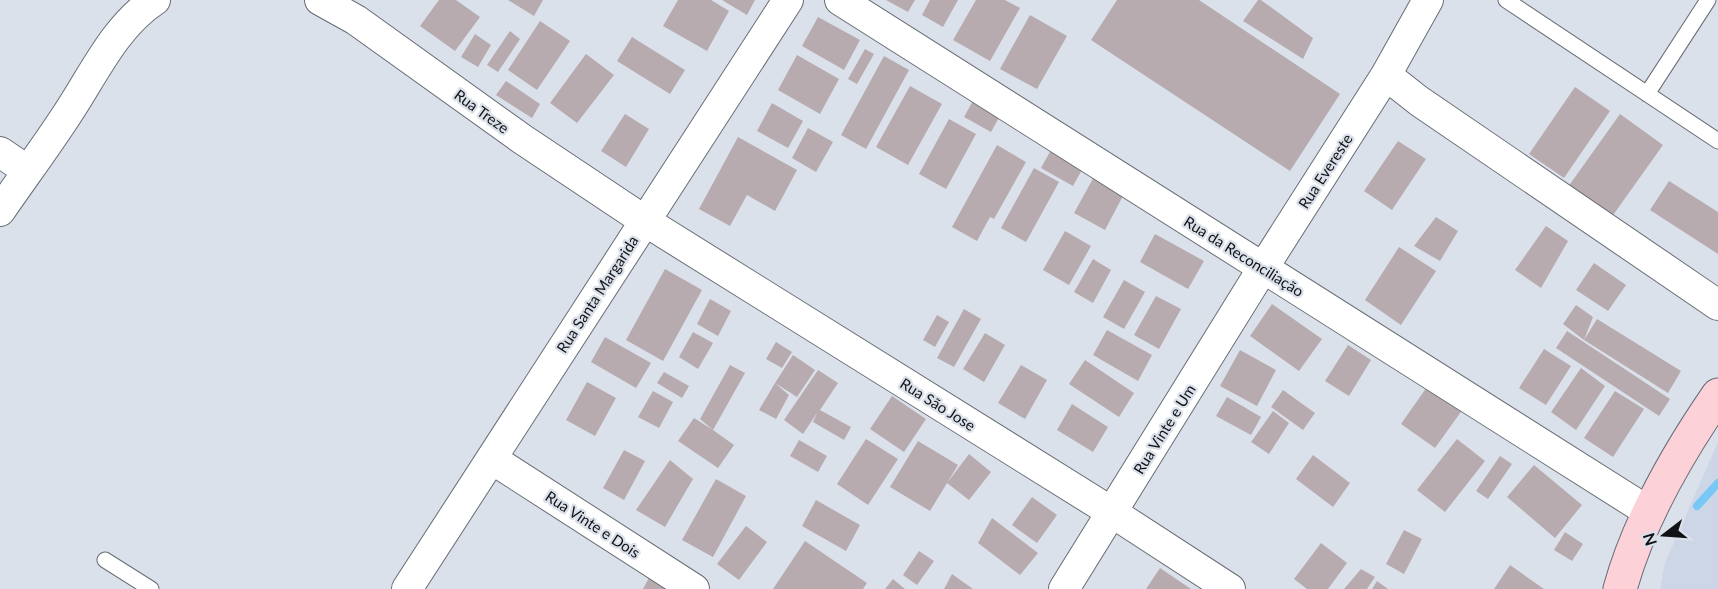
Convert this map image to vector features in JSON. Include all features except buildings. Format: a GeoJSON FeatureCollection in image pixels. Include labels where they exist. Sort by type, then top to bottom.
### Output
{"type":"FeatureCollection","features":[{"type":"Feature","properties":{"kind":"main road"},"geometry":{"type":"LineString","coordinates":[[1620,589],[1649,512],[1687,441],[1718,395]]}},
{"type":"Feature","properties":{"kind":"street"},"geometry":{"type":"LineString","coordinates":[[0,211],[67,115],[119,33],[143,8],[155,0]]}},
{"type":"Feature","properties":{"kind":"street","name":"Rua Treze"},"geometry":{"type":"LineString","coordinates":[[320,0],[356,20],[522,139],[645,221]]}},
{"type":"Feature","properties":{"kind":"street","name":"Rua Santa Margarida"},"geometry":{"type":"LineString","coordinates":[[407,589],[492,459],[543,375],[788,0]]}},
{"type":"Feature","properties":{"kind":"street","name":"Rua da Reconciliação"},"geometry":{"type":"LineString","coordinates":[[840,0],[1649,512]]}},
{"type":"Feature","properties":{"kind":"street","name":"Rua Evereste"},"geometry":{"type":"LineString","coordinates":[[1263,268],[1386,75],[1428,0]]}},
{"type":"Feature","properties":{"kind":"street"},"geometry":{"type":"LineString","coordinates":[[1386,75],[1419,101],[1718,305]]}},
{"type":"Feature","properties":{"kind":"street"},"geometry":{"type":"LineString","coordinates":[[0,152],[28,171]]}},
{"type":"Feature","properties":{"kind":"street","name":"Rua São Jose"},"geometry":{"type":"LineString","coordinates":[[645,221],[1113,513],[1230,589]]}},
{"type":"Feature","properties":{"kind":"street","name":"Rua Vinte e Um"},"geometry":{"type":"LineString","coordinates":[[1064,589],[1263,268]]}},
{"type":"Feature","properties":{"kind":"street","name":"Rua Vinte e Dois"},"geometry":{"type":"LineString","coordinates":[[492,459],[694,589]]}},
{"type":"Feature","properties":{"kind":"lane"},"geometry":{"type":"LineString","coordinates":[[1506,0],[1718,141]]}},
{"type":"Feature","properties":{"kind":"lane"},"geometry":{"type":"LineString","coordinates":[[1647,94],[1708,0]]}},
{"type":"Feature","properties":{"kind":"lane"},"geometry":{"type":"LineString","coordinates":[[105,560],[151,589]]}},
{"type":"Feature","properties":{"kind":"shaded area"},"geometry":{"type":"Polygon","coordinates":[[[1718,442],[1718,589],[1660,589],[1665,563],[1718,442]]]}},
{"type":"Feature","properties":{"kind":"waterway"},"geometry":{"type":"LineString","coordinates":[[1697,506],[1718,483]]}}]}
